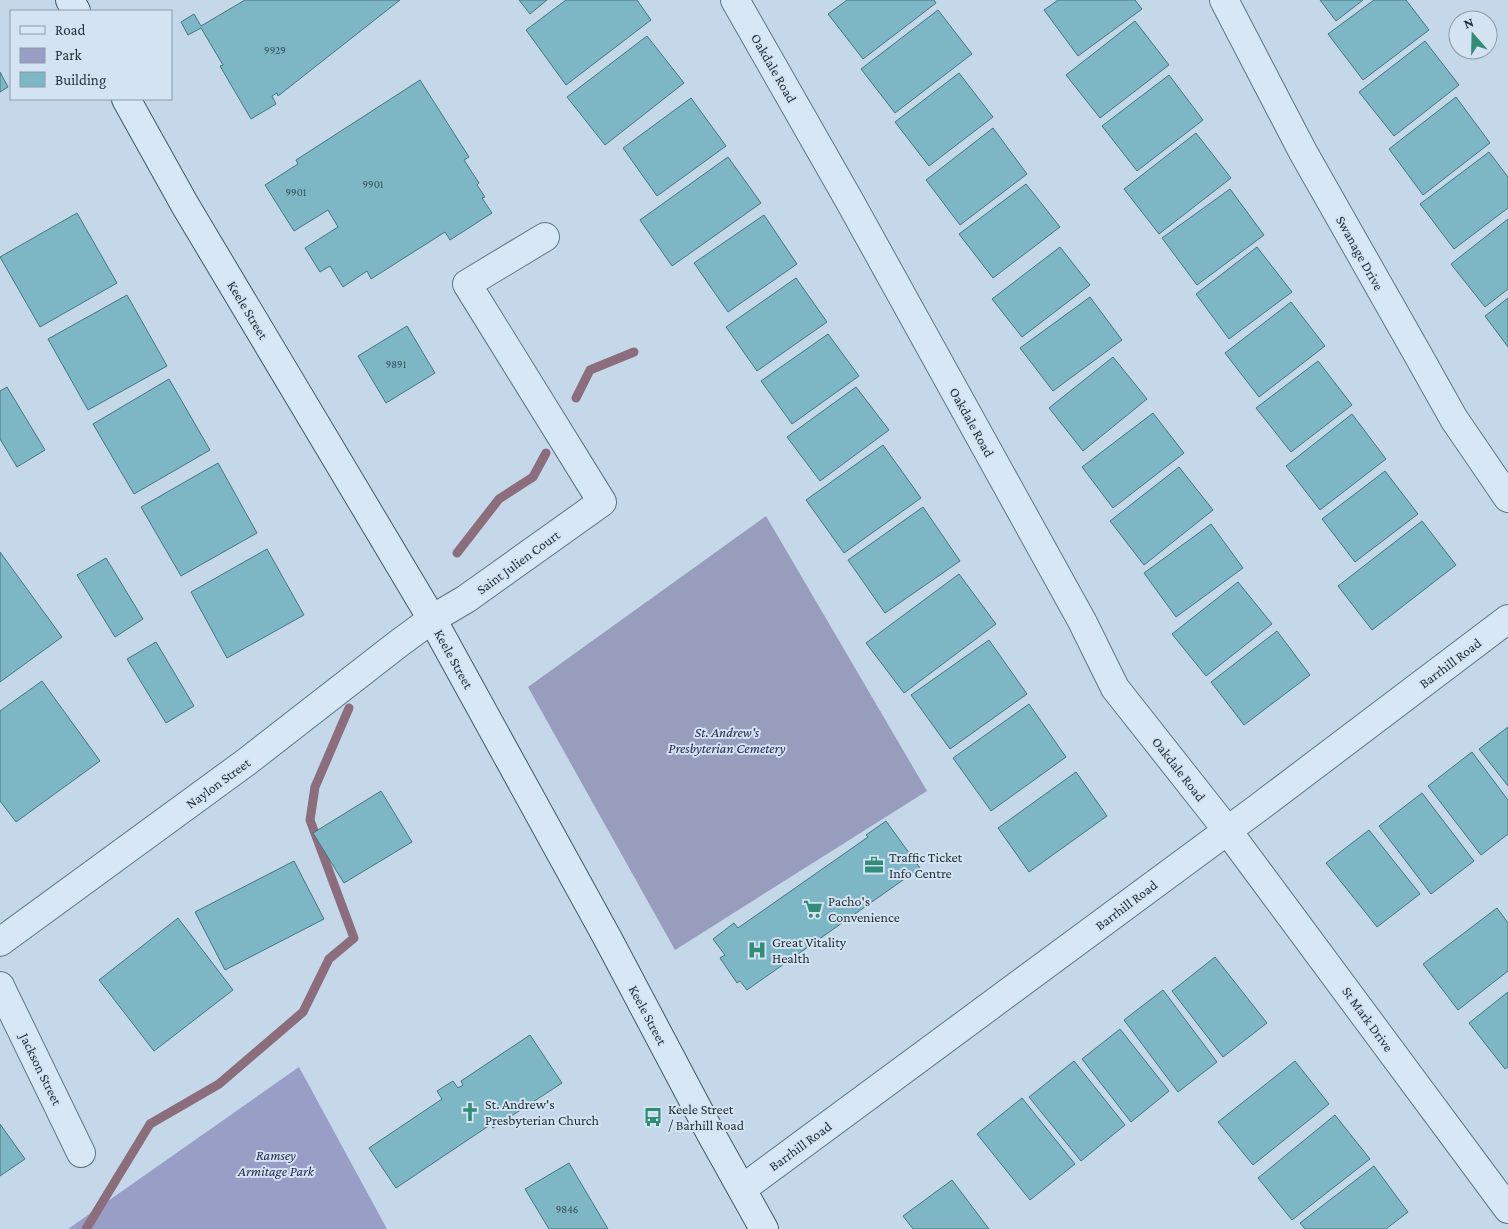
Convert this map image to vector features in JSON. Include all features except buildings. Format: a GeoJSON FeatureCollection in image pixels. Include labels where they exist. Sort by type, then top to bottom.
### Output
{"type":"FeatureCollection","features":[{"type":"Feature","properties":{"kind":"street","name":"Oakdale Road"},"geometry":{"type":"LineString","coordinates":[[735,0],[820,149],[1077,612],[1115,688],[1228,830]]}},
{"type":"Feature","properties":{"kind":"street","name":"Swanage Drive"},"geometry":{"type":"LineString","coordinates":[[1224,0],[1303,152],[1454,419],[1508,498]]}},
{"type":"Feature","properties":{"kind":"street","name":"Keele Street"},"geometry":{"type":"LineString","coordinates":[[127,100],[185,205],[432,620],[608,939],[711,1134],[764,1229]]}},
{"type":"Feature","properties":{"kind":"street","name":"Saint Julien Court"},"geometry":{"type":"LineString","coordinates":[[432,620],[466,599],[602,502],[467,284],[544,237]]}},
{"type":"Feature","properties":{"kind":"street","name":"Barrhill Road"},"geometry":{"type":"LineString","coordinates":[[742,1189],[1228,830],[1508,619]]}},
{"type":"Feature","properties":{"kind":"street","name":"Naylon Street"},"geometry":{"type":"LineString","coordinates":[[0,942],[245,763],[398,644],[432,620]]}},
{"type":"Feature","properties":{"kind":"street","name":"St Mark Drive"},"geometry":{"type":"LineString","coordinates":[[1228,830],[1508,1209]]}},
{"type":"Feature","properties":{"kind":"street","name":"Jackson Street"},"geometry":{"type":"LineString","coordinates":[[0,986],[82,1152]]}},
{"type":"Feature","properties":{"kind":"green space","name":"St. Andrew's Presbyterian Cemetery"},"geometry":{"type":"Polygon","coordinates":[[[766,516],[927,791],[675,950],[528,687],[766,516]]]}},
{"type":"Feature","properties":{"kind":"green space","name":"Ramsey Armitage Park"},"geometry":{"type":"Polygon","coordinates":[[[299,1067],[387,1229],[68,1229],[299,1067]]]}},
{"type":"Feature","properties":{"kind":"waterway"},"geometry":{"type":"LineString","coordinates":[[576,398],[590,370],[634,352]]}},
{"type":"Feature","properties":{"kind":"waterway"},"geometry":{"type":"LineString","coordinates":[[457,553],[499,499],[533,477],[546,453]]}},
{"type":"Feature","properties":{"kind":"waterway"},"geometry":{"type":"LineString","coordinates":[[86,1229],[150,1124],[219,1084],[303,1012],[329,959],[354,938],[310,820],[315,787],[349,708]]}},
{"type":"Feature","properties":{"kind":"place","name":"Traffic Ticket Info Centre"},"geometry":{"type":"Point","coordinates":[874,865]}},
{"type":"Feature","properties":{"kind":"place","name":"Pacho's Convenience"},"geometry":{"type":"Point","coordinates":[813,909]}},
{"type":"Feature","properties":{"kind":"place","name":"Great Vitality Health"},"geometry":{"type":"Point","coordinates":[757,950]}},
{"type":"Feature","properties":{"kind":"place","name":"St. Andrew's Presbyterian Church"},"geometry":{"type":"Point","coordinates":[470,1112]}},
{"type":"Feature","properties":{"kind":"place","name":"Keele Street / Barhill Road"},"geometry":{"type":"Point","coordinates":[653,1117]}}]}
